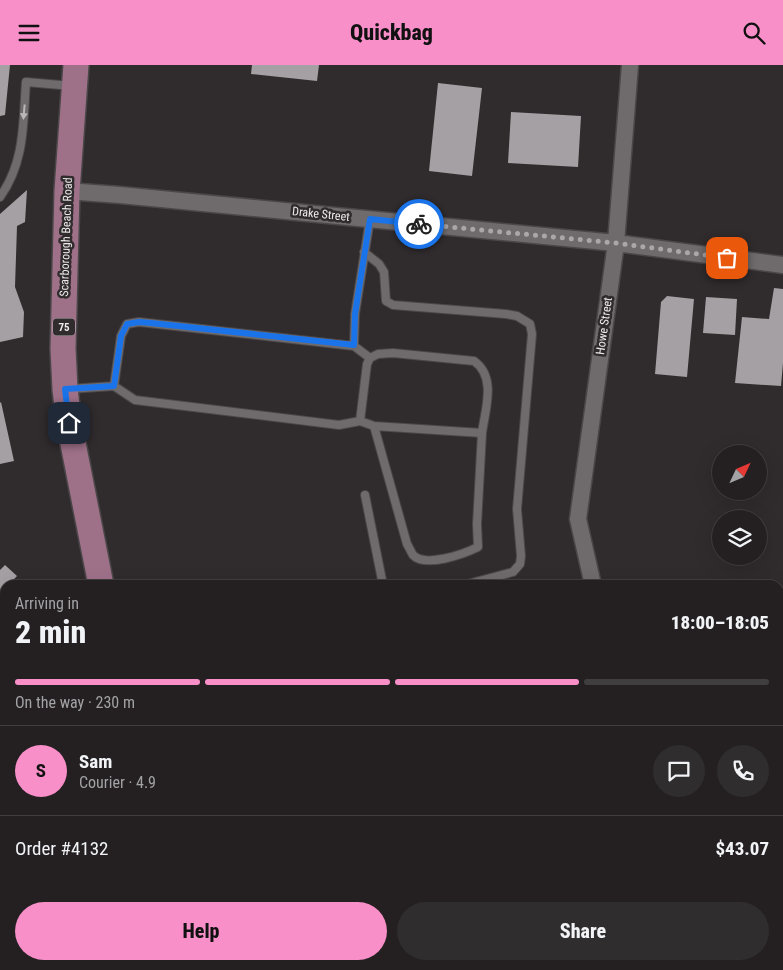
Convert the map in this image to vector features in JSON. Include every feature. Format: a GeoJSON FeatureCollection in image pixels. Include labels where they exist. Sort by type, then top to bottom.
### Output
{"type":"FeatureCollection","features":[{"type":"Feature","properties":{"kind":"main road","name":"Scarborough Beach Road"},"geometry":{"type":"LineString","coordinates":[[75,76],[67,191],[63,349],[69,423],[100,580]]}},
{"type":"Feature","properties":{"kind":"street","name":"Howe Street"},"geometry":{"type":"LineString","coordinates":[[592,580],[578,519],[616,243],[630,65]]}},
{"type":"Feature","properties":{"kind":"street","name":"Drake Street"},"geometry":{"type":"LineString","coordinates":[[67,191],[616,243],[783,265]]}},
{"type":"Feature","properties":{"kind":"lane"},"geometry":{"type":"LineString","coordinates":[[0,197],[16,169],[21,151],[26,82],[75,76]]}},
{"type":"Feature","properties":{"kind":"lane"},"geometry":{"type":"LineString","coordinates":[[354,345],[355,314],[370,219]]}},
{"type":"Feature","properties":{"kind":"lane"},"geometry":{"type":"LineString","coordinates":[[364,252],[379,263],[384,272],[386,301],[393,305],[516,316],[530,325],[532,334],[517,509],[520,564],[513,572],[483,580]]}},
{"type":"Feature","properties":{"kind":"lane"},"geometry":{"type":"LineString","coordinates":[[114,386],[121,336],[127,324],[139,322],[354,345],[370,358]]}},
{"type":"Feature","properties":{"kind":"lane"},"geometry":{"type":"LineString","coordinates":[[360,421],[367,364],[370,358],[378,353],[474,361],[480,366],[486,374],[488,388],[482,433],[477,524],[478,547],[466,553],[433,561],[420,559],[413,555],[407,544],[374,426]]}},
{"type":"Feature","properties":{"kind":"lane"},"geometry":{"type":"LineString","coordinates":[[65,389],[114,386],[135,400],[339,425],[360,421],[374,426],[482,433]]}},
{"type":"Feature","properties":{"kind":"lane"},"geometry":{"type":"LineString","coordinates":[[365,495],[382,580]]}},
{"type":"Feature","properties":{"kind":"building"},"geometry":{"type":"Polygon","coordinates":[[[0,65],[10,65],[5,115],[0,116],[0,65]]]}},
{"type":"Feature","properties":{"kind":"building"},"geometry":{"type":"Polygon","coordinates":[[[252,65],[319,65],[317,81],[251,74],[252,65]]]}},
{"type":"Feature","properties":{"kind":"building"},"geometry":{"type":"Polygon","coordinates":[[[438,83],[482,88],[472,176],[429,171],[438,83]]]}},
{"type":"Feature","properties":{"kind":"building"},"geometry":{"type":"Polygon","coordinates":[[[511,112],[581,116],[578,167],[508,163],[511,112]]]}},
{"type":"Feature","properties":{"kind":"building"},"geometry":{"type":"Polygon","coordinates":[[[27,190],[25,222],[17,226],[15,287],[24,312],[23,337],[0,342],[0,214],[27,190]]]}},
{"type":"Feature","properties":{"kind":"building"},"geometry":{"type":"Polygon","coordinates":[[[774,288],[783,289],[783,363],[781,386],[735,383],[742,317],[769,319],[774,288]]]}},
{"type":"Feature","properties":{"kind":"building"},"geometry":{"type":"Polygon","coordinates":[[[667,296],[694,299],[687,377],[655,374],[661,302],[667,296]]]}},
{"type":"Feature","properties":{"kind":"building"},"geometry":{"type":"Polygon","coordinates":[[[706,297],[737,299],[735,335],[703,333],[706,297]]]}},
{"type":"Feature","properties":{"kind":"building"},"geometry":{"type":"Polygon","coordinates":[[[0,403],[14,461],[0,464],[0,403]]]}},
{"type":"Feature","properties":{"kind":"building"},"geometry":{"type":"Polygon","coordinates":[[[5,565],[17,576],[13,580],[0,580],[0,570],[5,565]]]}},
{"type":"Feature","properties":{"kind":"way so far"},"geometry":{"type":"LineString","coordinates":[[419,224],[616,243],[727,258]]}},
{"type":"Feature","properties":{"kind":"route"},"geometry":{"type":"LineString","coordinates":[[69,423],[65,389],[114,386],[121,336],[127,324],[151,323],[354,345],[355,314],[370,219],[419,224]]}}]}
